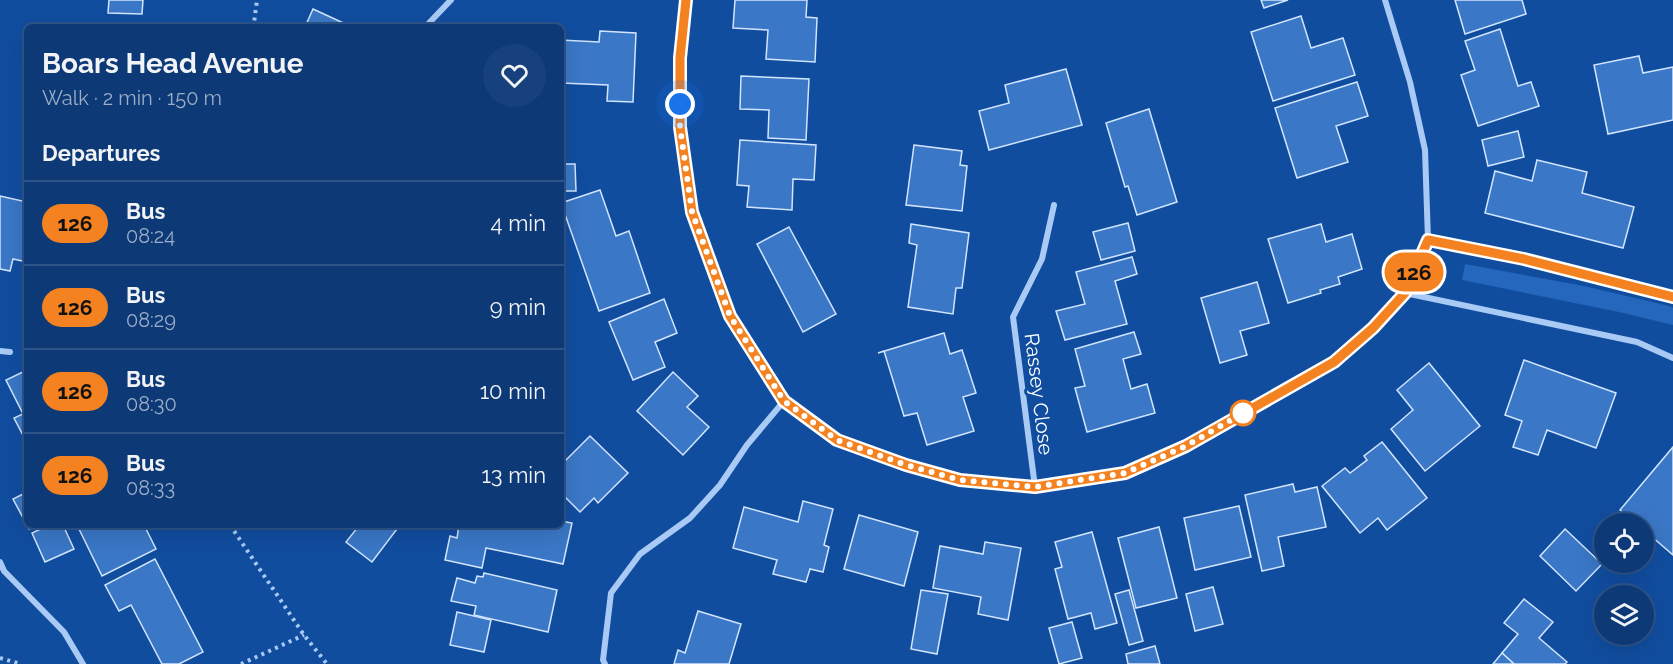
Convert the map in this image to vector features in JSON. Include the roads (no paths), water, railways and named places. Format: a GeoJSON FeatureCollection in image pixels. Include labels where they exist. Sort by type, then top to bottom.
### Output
{"type":"FeatureCollection","features":[{"type":"Feature","properties":{"kind":"street"},"geometry":{"type":"LineString","coordinates":[[429,24],[451,0]]}},
{"type":"Feature","properties":{"kind":"street"},"geometry":{"type":"LineString","coordinates":[[686,0],[680,58],[680,127],[692,212],[730,316],[784,401],[837,440],[906,465],[960,480],[1035,487],[1125,473],[1186,446],[1334,362],[1373,328],[1405,293],[1428,240],[1425,150],[1410,82],[1385,0]]}},
{"type":"Feature","properties":{"kind":"street","name":"Rassey Close"},"geometry":{"type":"LineString","coordinates":[[1035,487],[1013,317],[1042,259],[1054,204]]}},
{"type":"Feature","properties":{"kind":"street"},"geometry":{"type":"LineString","coordinates":[[1428,240],[1524,259],[1673,297]]}},
{"type":"Feature","properties":{"kind":"street"},"geometry":{"type":"LineString","coordinates":[[1405,293],[1637,342],[1673,358]]}},
{"type":"Feature","properties":{"kind":"street"},"geometry":{"type":"LineString","coordinates":[[0,351],[10,352]]}},
{"type":"Feature","properties":{"kind":"street"},"geometry":{"type":"LineString","coordinates":[[606,664],[603,660],[611,593],[640,554],[690,518],[705,502],[720,485],[747,445],[784,401]]}},
{"type":"Feature","properties":{"kind":"street"},"geometry":{"type":"LineString","coordinates":[[0,562],[4,571],[64,632],[83,664]]}}]}
